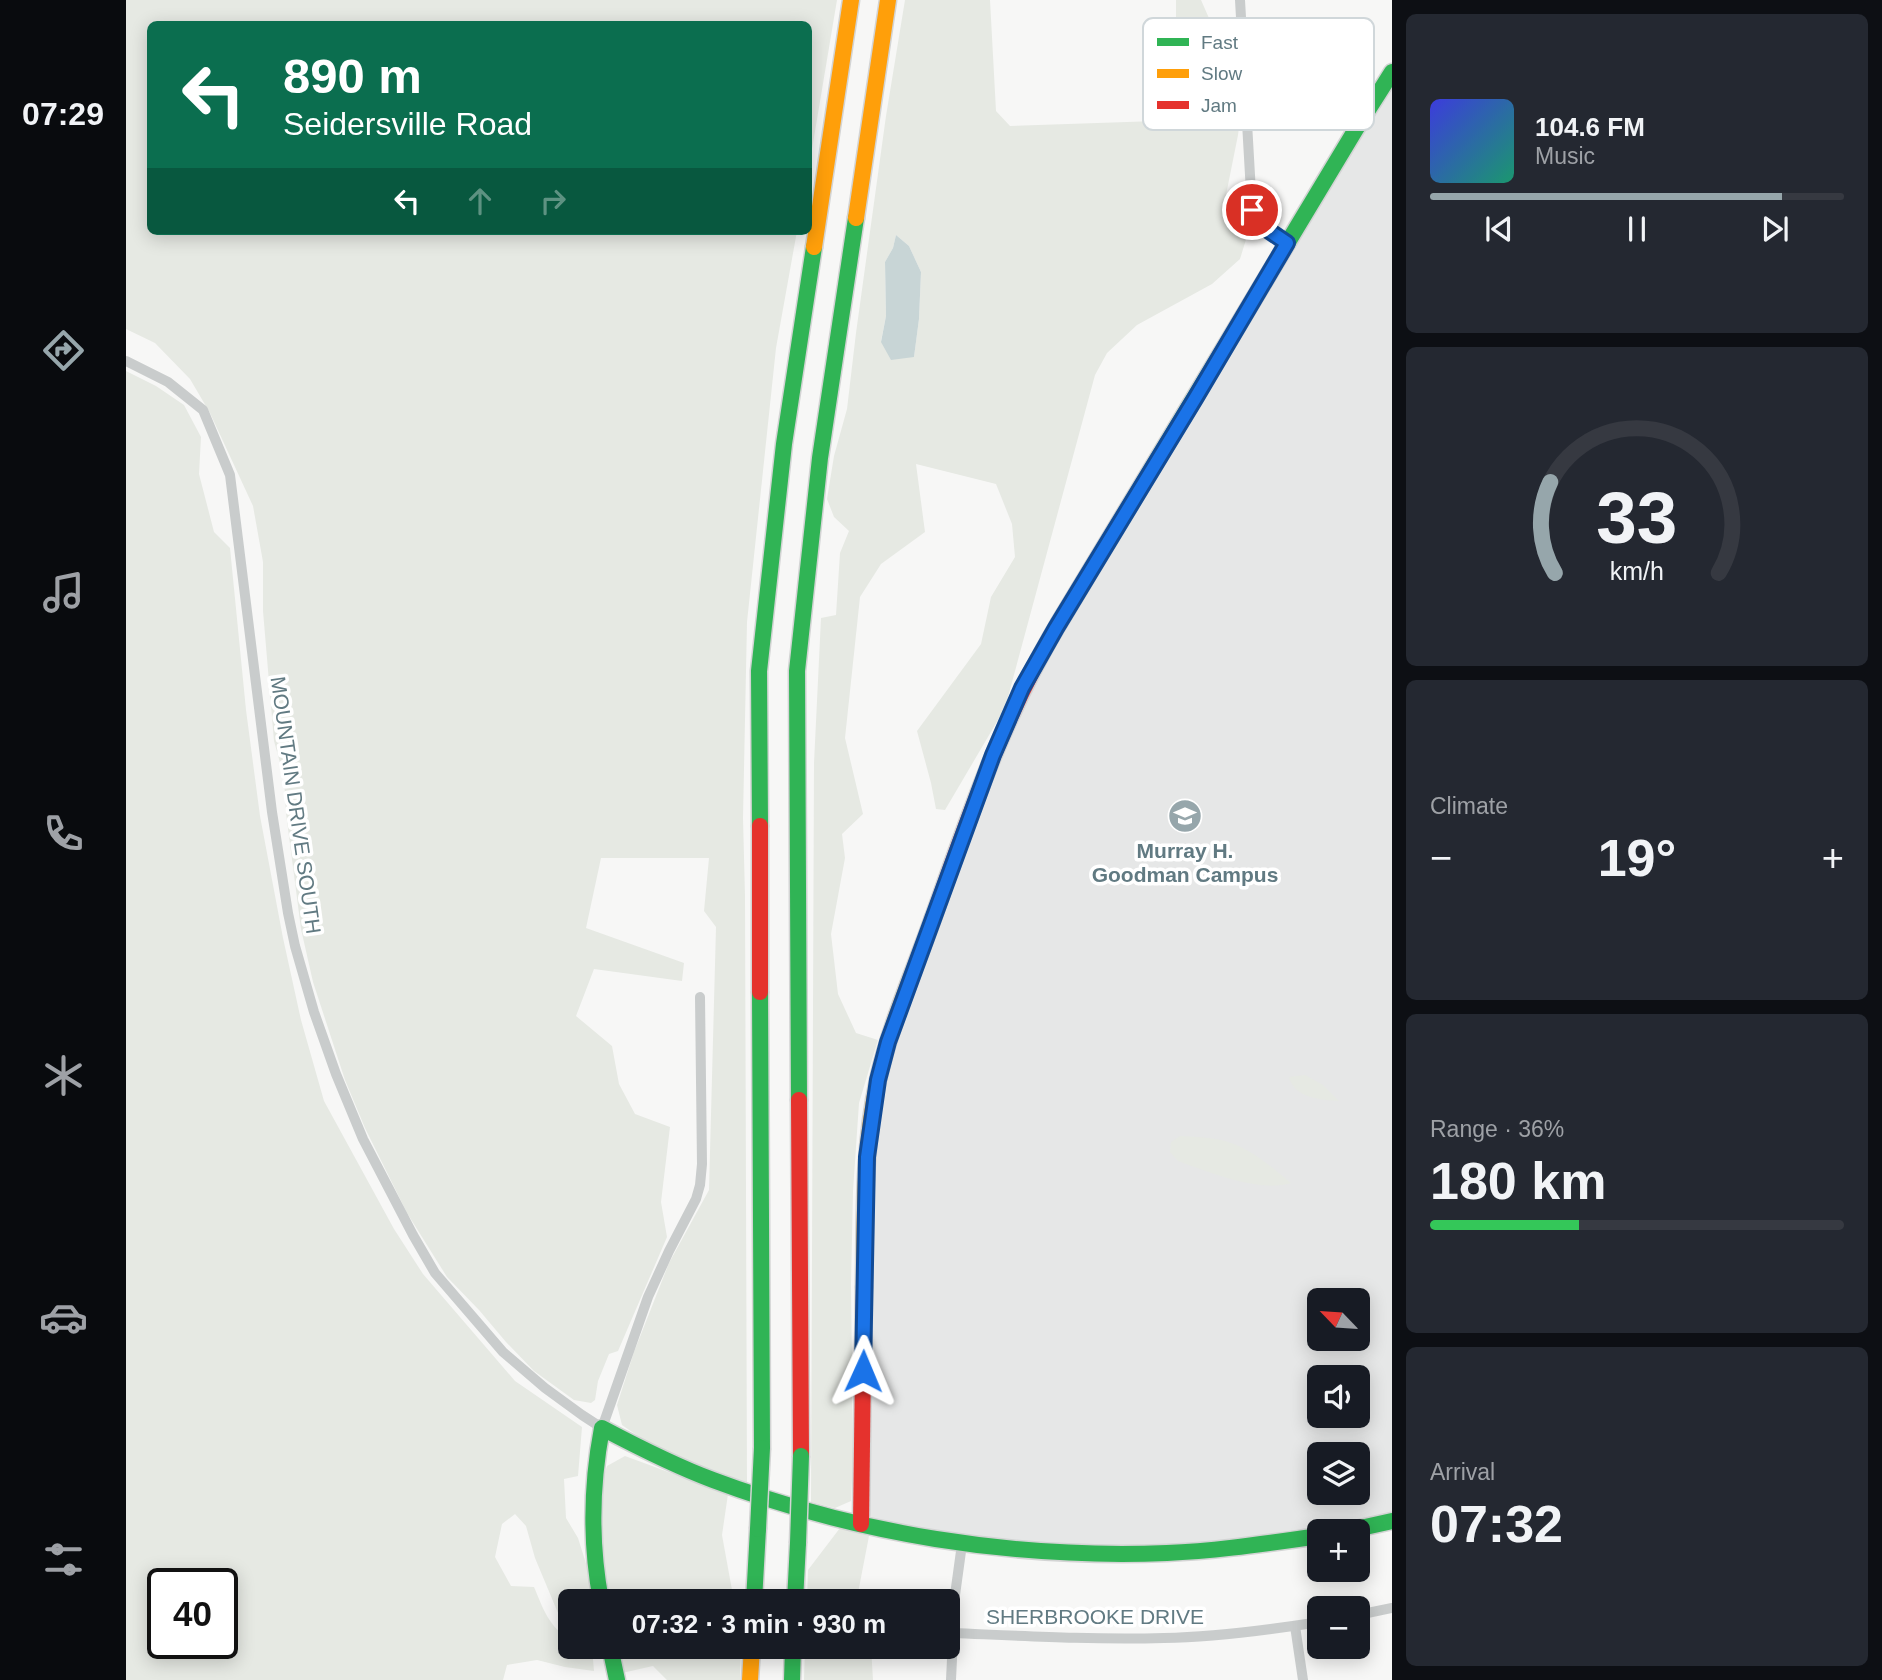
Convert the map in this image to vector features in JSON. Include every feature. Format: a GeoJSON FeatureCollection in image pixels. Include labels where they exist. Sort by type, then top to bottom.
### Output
{"type":"FeatureCollection","features":[{"type":"Feature","properties":{"kind":"main road"},"geometry":{"type":"LineString","coordinates":[[755,1589],[762,1448],[759,671],[784,444],[850,0]]}},
{"type":"Feature","properties":{"kind":"main road"},"geometry":{"type":"LineString","coordinates":[[796,1589],[801,1456],[797,671],[820,458],[888,0]]}},
{"type":"Feature","properties":{"kind":"main road"},"geometry":{"type":"LineString","coordinates":[[1374,101],[1392,72]]}},
{"type":"Feature","properties":{"kind":"main road"},"geometry":{"type":"LineString","coordinates":[[861,1524],[867,1157],[878,1080],[888,1042],[993,755],[1022,688],[1356,130]]}},
{"type":"Feature","properties":{"kind":"main road"},"geometry":{"type":"LineString","coordinates":[[599,1589],[592,1546],[591,1512],[602,1428]]}},
{"type":"Feature","properties":{"kind":"main road","name":"MOUNTAIN DRIVE SOUTH"},"geometry":{"type":"LineString","coordinates":[[602,1428],[662,1458],[734,1488],[793,1507],[861,1524],[962,1544],[1100,1554],[1213,1550],[1307,1538]]}},
{"type":"Feature","properties":{"kind":"main road"},"geometry":{"type":"LineString","coordinates":[[1370,1526],[1392,1521]]}},
{"type":"Feature","properties":{"kind":"main road"},"geometry":{"type":"LineString","coordinates":[[613,1659],[617,1680]]}},
{"type":"Feature","properties":{"kind":"main road"},"geometry":{"type":"LineString","coordinates":[[750,1680],[751,1659]]}},
{"type":"Feature","properties":{"kind":"main road"},"geometry":{"type":"LineString","coordinates":[[792,1680],[793,1659]]}},
{"type":"Feature","properties":{"kind":"street"},"geometry":{"type":"LineString","coordinates":[[1240,0],[1241,18]]}},
{"type":"Feature","properties":{"kind":"street"},"geometry":{"type":"LineString","coordinates":[[1247,130],[1252,210],[1259,224],[1287,243]]}},
{"type":"Feature","properties":{"kind":"street","name":"MOUNTAIN DRIVE SOUTH"},"geometry":{"type":"LineString","coordinates":[[126,361],[168,382],[203,410],[230,475],[272,813],[290,923],[314,1012],[363,1139],[435,1273],[503,1352],[545,1388],[602,1428]]}},
{"type":"Feature","properties":{"kind":"street"},"geometry":{"type":"LineString","coordinates":[[602,1428],[648,1297],[696,1199],[700,1185],[700,998]]}},
{"type":"Feature","properties":{"kind":"street"},"geometry":{"type":"LineString","coordinates":[[956,1589],[962,1544]]}},
{"type":"Feature","properties":{"kind":"street"},"geometry":{"type":"LineString","coordinates":[[1370,1613],[1392,1608]]}},
{"type":"Feature","properties":{"kind":"street","name":"SHERBROOKE DRIVE"},"geometry":{"type":"LineString","coordinates":[[960,1633],[1166,1638],[1232,1634],[1307,1624]]}},
{"type":"Feature","properties":{"kind":"street"},"geometry":{"type":"LineString","coordinates":[[1295,1626],[1303,1680]]}},
{"type":"Feature","properties":{"kind":"street"},"geometry":{"type":"LineString","coordinates":[[951,1680],[952,1659]]}},
{"type":"Feature","properties":{"kind":"shaded area"},"geometry":{"type":"Polygon","coordinates":[[[126,0],[837,0],[812,149],[812,21],[147,21],[147,235],[796,235],[776,348],[747,622],[743,818],[747,1484],[645,1441],[622,1425],[617,1405],[634,1352],[669,1263],[709,1190],[716,927],[704,911],[709,858],[601,858],[586,928],[684,963],[682,981],[594,969],[576,1016],[612,1046],[619,1084],[635,1114],[670,1127],[661,1202],[667,1237],[618,1351],[609,1354],[598,1381],[595,1400],[591,1403],[574,1400],[534,1371],[447,1277],[407,1213],[365,1128],[345,1080],[313,982],[301,929],[284,777],[274,741],[263,611],[263,562],[253,506],[210,413],[190,379],[155,343],[126,329],[126,0]]]}},
{"type":"Feature","properties":{"kind":"shaded area"},"geometry":{"type":"Polygon","coordinates":[[[905,0],[990,0],[996,111],[1010,126],[1143,121],[1143,130],[1239,130],[1226,195],[1243,215],[1248,233],[1240,259],[1212,284],[1137,325],[1107,353],[1095,375],[1005,708],[945,810],[936,809],[917,731],[981,644],[991,597],[1015,557],[1012,524],[996,484],[916,464],[925,532],[881,564],[860,597],[845,738],[863,814],[842,834],[845,858],[831,934],[838,994],[856,1033],[878,1040],[859,1103],[853,1191],[851,1501],[835,1508],[811,1502],[814,763],[821,618],[836,615],[840,553],[849,531],[834,517],[827,499],[834,456],[847,409],[905,0]],[[896,235],[893,248],[885,262],[886,316],[881,341],[914,357],[919,319],[921,272],[909,246],[896,235]]]}},
{"type":"Feature","properties":{"kind":"shaded area"},"geometry":{"type":"Polygon","coordinates":[[[1176,0],[1201,0],[1209,18],[1176,18],[1176,0]]]}},
{"type":"Feature","properties":{"kind":"shaded area","name":"Murray H. Goodman Campus"},"geometry":{"type":"Polygon","coordinates":[[[1392,87],[1392,1515],[1370,1520],[1307,1519],[1307,1533],[1300,1534],[1216,1544],[1128,1548],[992,1542],[875,1522],[869,1514],[875,1158],[881,1102],[887,1069],[897,1038],[996,766],[1039,669],[1366,130],[1374,130],[1374,117],[1392,87]]]}},
{"type":"Feature","properties":{"kind":"shaded area"},"geometry":{"type":"Polygon","coordinates":[[[896,235],[909,246],[921,272],[914,357],[891,360],[881,342],[886,316],[885,262],[893,248],[896,235]]]}},
{"type":"Feature","properties":{"kind":"shaded area"},"geometry":{"type":"Polygon","coordinates":[[[126,371],[156,386],[184,405],[201,437],[199,474],[214,532],[230,548],[246,710],[260,816],[301,1020],[324,1101],[394,1229],[423,1274],[515,1381],[582,1427],[578,1476],[564,1479],[566,1518],[578,1538],[592,1589],[558,1589],[558,1613],[535,1558],[526,1526],[515,1514],[502,1524],[495,1557],[511,1586],[534,1587],[558,1630],[558,1659],[593,1659],[594,1671],[537,1660],[507,1665],[503,1680],[126,1680],[126,371]]]}},
{"type":"Feature","properties":{"kind":"shaded area"},"geometry":{"type":"Polygon","coordinates":[[[1305,1075],[1323,1085],[1339,1101],[1302,1094],[1289,1077],[1305,1075]]]}},
{"type":"Feature","properties":{"kind":"shaded area"},"geometry":{"type":"Polygon","coordinates":[[[1180,1136],[1234,1144],[1260,1159],[1291,1183],[1249,1183],[1178,1161],[1170,1152],[1171,1142],[1180,1136]]]}},
{"type":"Feature","properties":{"kind":"shaded area"},"geometry":{"type":"Polygon","coordinates":[[[625,1456],[728,1494],[722,1535],[732,1589],[605,1589],[601,1572],[599,1490],[607,1466],[625,1456]]]}},
{"type":"Feature","properties":{"kind":"shaded area"},"geometry":{"type":"Polygon","coordinates":[[[840,1528],[869,1536],[859,1589],[807,1589],[808,1570],[840,1528]]]}},
{"type":"Feature","properties":{"kind":"shaded area"},"geometry":{"type":"Polygon","coordinates":[[[620,1659],[741,1659],[740,1680],[667,1680],[653,1666],[622,1673],[620,1659]]]}},
{"type":"Feature","properties":{"kind":"shaded area"},"geometry":{"type":"Polygon","coordinates":[[[805,1659],[872,1659],[873,1680],[804,1680],[805,1659]]]}},
{"type":"Feature","properties":{"kind":"traffic: fast"},"geometry":{"type":"LineString","coordinates":[[1374,100],[1392,72]]}},
{"type":"Feature","properties":{"kind":"traffic: fast"},"geometry":{"type":"LineString","coordinates":[[1059,623],[1355,130]]}},
{"type":"Feature","properties":{"kind":"traffic: fast"},"geometry":{"type":"LineString","coordinates":[[799,1100],[797,671],[820,458],[856,218]]}},
{"type":"Feature","properties":{"kind":"traffic: fast"},"geometry":{"type":"LineString","coordinates":[[760,826],[759,671],[784,444],[814,247]]}},
{"type":"Feature","properties":{"kind":"traffic: fast"},"geometry":{"type":"LineString","coordinates":[[760,992],[762,1448]]}},
{"type":"Feature","properties":{"kind":"traffic: fast"},"geometry":{"type":"LineString","coordinates":[[599,1589],[593,1514],[602,1428],[685,1469],[767,1499],[823,1515],[936,1539],[993,1547],[1109,1554],[1205,1550],[1307,1538]]}},
{"type":"Feature","properties":{"kind":"traffic: fast"},"geometry":{"type":"LineString","coordinates":[[758,1529],[762,1448]]}},
{"type":"Feature","properties":{"kind":"traffic: fast"},"geometry":{"type":"LineString","coordinates":[[798,1543],[801,1456]]}},
{"type":"Feature","properties":{"kind":"traffic: fast"},"geometry":{"type":"LineString","coordinates":[[1370,1526],[1392,1521]]}},
{"type":"Feature","properties":{"kind":"traffic: fast"},"geometry":{"type":"LineString","coordinates":[[755,1589],[758,1529]]}},
{"type":"Feature","properties":{"kind":"traffic: fast"},"geometry":{"type":"LineString","coordinates":[[796,1589],[798,1543]]}},
{"type":"Feature","properties":{"kind":"traffic: fast"},"geometry":{"type":"LineString","coordinates":[[613,1659],[617,1680]]}},
{"type":"Feature","properties":{"kind":"traffic: fast"},"geometry":{"type":"LineString","coordinates":[[792,1680],[793,1659]]}},
{"type":"Feature","properties":{"kind":"traffic: slow"},"geometry":{"type":"LineString","coordinates":[[814,247],[851,0]]}},
{"type":"Feature","properties":{"kind":"traffic: slow"},"geometry":{"type":"LineString","coordinates":[[856,218],[888,0]]}},
{"type":"Feature","properties":{"kind":"traffic: slow"},"geometry":{"type":"LineString","coordinates":[[864,1287],[866,1183],[873,1106],[889,1039],[933,918]]}},
{"type":"Feature","properties":{"kind":"traffic: slow"},"geometry":{"type":"LineString","coordinates":[[750,1680],[751,1659]]}},
{"type":"Feature","properties":{"kind":"traffic: jam"},"geometry":{"type":"LineString","coordinates":[[933,918],[1004,731],[1059,623]]}},
{"type":"Feature","properties":{"kind":"traffic: jam"},"geometry":{"type":"LineString","coordinates":[[760,826],[760,992]]}},
{"type":"Feature","properties":{"kind":"traffic: jam"},"geometry":{"type":"LineString","coordinates":[[799,1100],[801,1456]]}},
{"type":"Feature","properties":{"kind":"traffic: jam"},"geometry":{"type":"LineString","coordinates":[[861,1524],[864,1287]]}},
{"type":"Feature","properties":{"kind":"place","name":"Murray H. Goodman Campus"},"geometry":{"type":"Point","coordinates":[1185,816]}},
{"type":"Feature","properties":{"kind":"route"},"geometry":{"type":"LineString","coordinates":[[863,1371],[867,1157],[873,1107],[888,1042],[993,755],[1022,688],[1287,243],[1263,228],[1252,210]]}}]}
